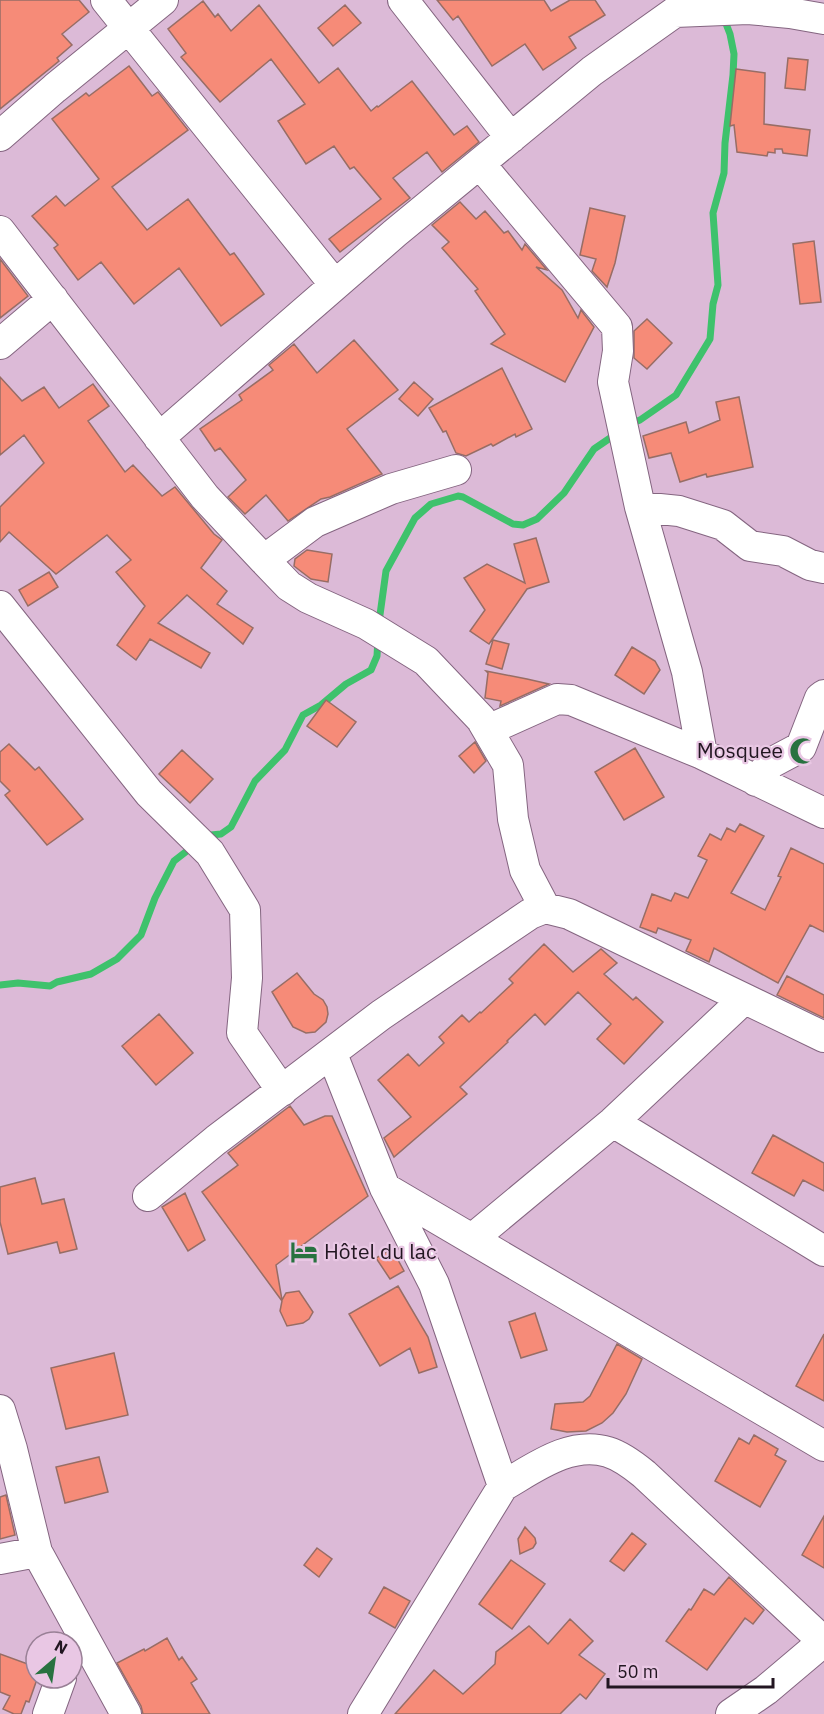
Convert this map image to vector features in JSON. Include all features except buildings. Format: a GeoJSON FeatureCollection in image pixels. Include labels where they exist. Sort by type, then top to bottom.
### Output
{"type":"FeatureCollection","features":[{"type":"Feature","properties":{"kind":"street"},"geometry":{"type":"LineString","coordinates":[[106,0],[335,285]]}},
{"type":"Feature","properties":{"kind":"street"},"geometry":{"type":"LineString","coordinates":[[0,136],[163,0]]}},
{"type":"Feature","properties":{"kind":"street"},"geometry":{"type":"LineString","coordinates":[[403,0],[511,138]]}},
{"type":"Feature","properties":{"kind":"street"},"geometry":{"type":"LineString","coordinates":[[159,438],[335,285],[592,71],[679,8],[748,9],[803,6],[824,19]]}},
{"type":"Feature","properties":{"kind":"street"},"geometry":{"type":"LineString","coordinates":[[480,164],[617,327],[618,351],[613,382],[640,507],[687,672],[702,754]]}},
{"type":"Feature","properties":{"kind":"street"},"geometry":{"type":"LineString","coordinates":[[0,231],[205,497],[264,561],[289,586],[308,598],[376,630],[426,661],[481,719],[508,765],[513,819],[525,870],[545,908]]}},
{"type":"Feature","properties":{"kind":"street"},"geometry":{"type":"LineString","coordinates":[[0,344],[53,299]]}},
{"type":"Feature","properties":{"kind":"street"},"geometry":{"type":"LineString","coordinates":[[264,561],[315,522],[391,489],[456,470]]}},
{"type":"Feature","properties":{"kind":"street"},"geometry":{"type":"LineString","coordinates":[[640,507],[679,511],[723,525],[750,546],[783,552],[810,565],[824,568]]}},
{"type":"Feature","properties":{"kind":"street"},"geometry":{"type":"LineString","coordinates":[[0,606],[149,793],[200,843],[245,910],[247,978],[243,1033],[282,1090]]}},
{"type":"Feature","properties":{"kind":"street"},"geometry":{"type":"LineString","coordinates":[[756,781],[771,763],[801,747],[820,698],[824,695]]}},
{"type":"Feature","properties":{"kind":"street"},"geometry":{"type":"LineString","coordinates":[[488,730],[557,699],[571,700],[702,754],[824,813]]}},
{"type":"Feature","properties":{"kind":"street"},"geometry":{"type":"LineString","coordinates":[[148,1196],[216,1140],[381,1015],[530,914],[545,908],[569,914],[824,1037]]}},
{"type":"Feature","properties":{"kind":"street"},"geometry":{"type":"LineString","coordinates":[[472,1239],[613,1122],[744,999]]}},
{"type":"Feature","properties":{"kind":"street"},"geometry":{"type":"LineString","coordinates":[[332,1054],[385,1188],[434,1284],[502,1486]]}},
{"type":"Feature","properties":{"kind":"street"},"geometry":{"type":"LineString","coordinates":[[613,1122],[824,1251]]}},
{"type":"Feature","properties":{"kind":"street"},"geometry":{"type":"LineString","coordinates":[[385,1188],[824,1446]]}},
{"type":"Feature","properties":{"kind":"street"},"geometry":{"type":"LineString","coordinates":[[0,1410],[37,1552],[71,1630]]}},
{"type":"Feature","properties":{"kind":"street"},"geometry":{"type":"LineString","coordinates":[[363,1714],[502,1486],[553,1457],[584,1449],[606,1451],[623,1458],[644,1474],[824,1641],[766,1690],[731,1714]]}},
{"type":"Feature","properties":{"kind":"street"},"geometry":{"type":"LineString","coordinates":[[0,1559],[37,1552]]}},
{"type":"Feature","properties":{"kind":"street"},"geometry":{"type":"LineString","coordinates":[[84,1651],[126,1714]]}},
{"type":"Feature","properties":{"kind":"street"},"geometry":{"type":"LineString","coordinates":[[48,1714],[57,1690]]}},
{"type":"Feature","properties":{"kind":"waterway"},"geometry":{"type":"LineString","coordinates":[[630,424],[640,420],[676,395],[710,339],[713,304],[718,285],[713,213],[724,173],[734,54],[723,16]]}},
{"type":"Feature","properties":{"kind":"waterway"},"geometry":{"type":"LineString","coordinates":[[379,622],[386,571],[415,518],[431,504],[458,496],[463,497],[513,524],[523,525],[537,519],[564,493],[594,449],[616,434]]}},
{"type":"Feature","properties":{"kind":"waterway"},"geometry":{"type":"LineString","coordinates":[[206,838],[221,834],[231,827],[255,781],[285,750],[303,715],[321,705],[346,684],[371,670],[377,656],[378,639]]}},
{"type":"Feature","properties":{"kind":"waterway"},"geometry":{"type":"LineString","coordinates":[[0,985],[18,983],[50,986],[57,982],[91,974],[117,959],[141,935],[155,898],[174,861],[192,847]]}},
{"type":"Feature","properties":{"kind":"place","name":"Mosquee"},"geometry":{"type":"Point","coordinates":[803,751]}},
{"type":"Feature","properties":{"kind":"place","name":"Hôtel du lac"},"geometry":{"type":"Point","coordinates":[304,1252]}}]}
